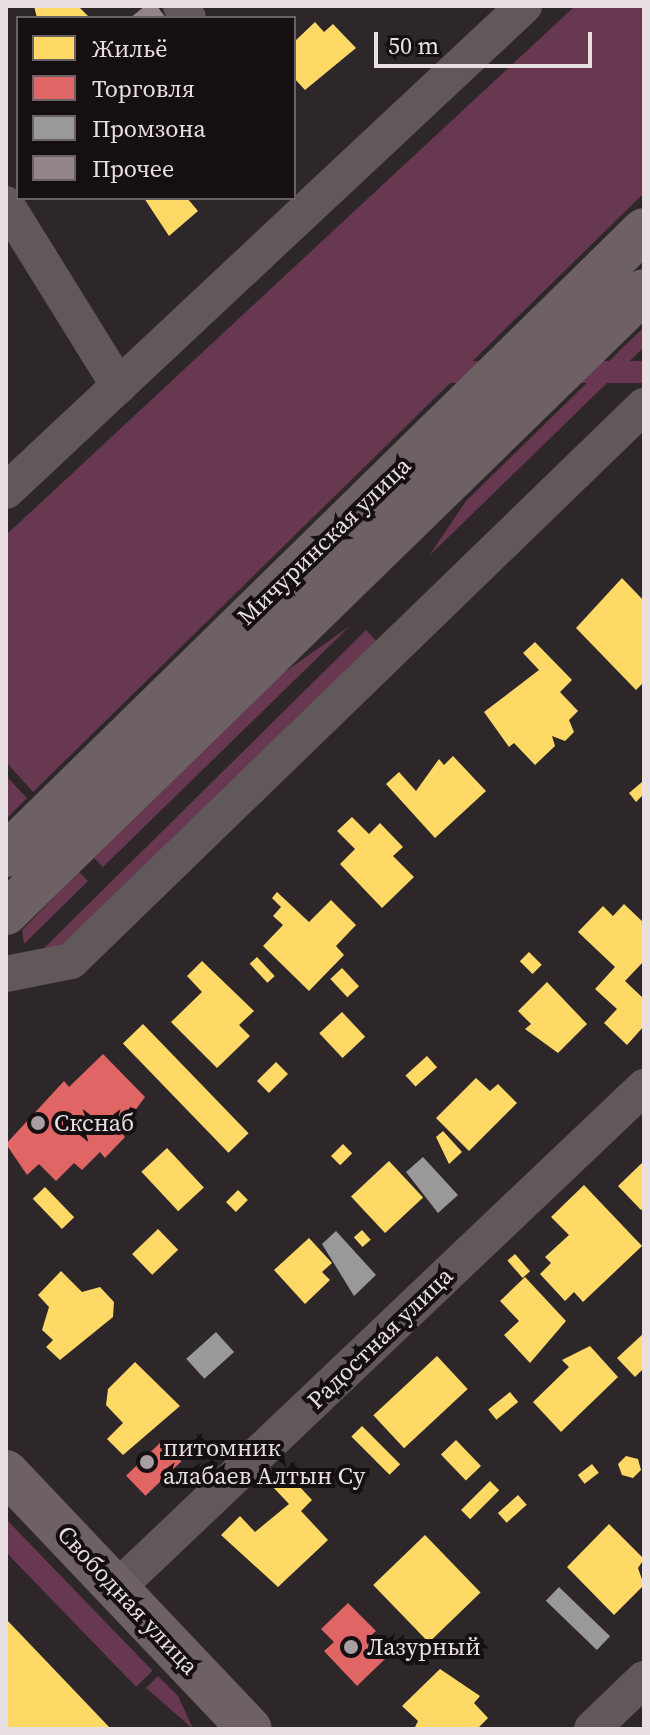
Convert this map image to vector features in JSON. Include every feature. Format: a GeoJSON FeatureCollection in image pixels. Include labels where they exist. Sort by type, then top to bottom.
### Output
{"type":"FeatureCollection","features":[{"type":"Feature","properties":{"kind":"main road","name":"Мичуринская улица"},"geometry":{"type":"LineString","coordinates":[[6,855],[644,230]]}},
{"type":"Feature","properties":{"kind":"main road","name":"Мичуринская улица"},"geometry":{"type":"LineString","coordinates":[[6,913],[644,291]]}},
{"type":"Feature","properties":{"kind":"main road","name":"Свободная улица"},"geometry":{"type":"LineString","coordinates":[[6,1472],[250,1729]]}},
{"type":"Feature","properties":{"kind":"street"},"geometry":{"type":"LineString","coordinates":[[6,491],[119,386],[302,197],[524,6]]}},
{"type":"Feature","properties":{"kind":"street"},"geometry":{"type":"LineString","coordinates":[[6,204],[119,386]]}},
{"type":"Feature","properties":{"kind":"street"},"geometry":{"type":"LineString","coordinates":[[6,974],[71,961],[644,406]]}},
{"type":"Feature","properties":{"kind":"street","name":"Радостная улица"},"geometry":{"type":"LineString","coordinates":[[116,1589],[644,1087]]}},
{"type":"Feature","properties":{"kind":"street"},"geometry":{"type":"LineString","coordinates":[[592,1729],[644,1679]]}},
{"type":"Feature","properties":{"kind":"shaded area"},"geometry":{"type":"Polygon","coordinates":[[[575,6],[644,6],[644,193],[33,792],[6,762],[6,535],[575,6]]]}},
{"type":"Feature","properties":{"kind":"shaded area"},"geometry":{"type":"Polygon","coordinates":[[[644,327],[644,347],[429,556],[466,501],[644,327]]]}},
{"type":"Feature","properties":{"kind":"shaded area"},"geometry":{"type":"Polygon","coordinates":[[[349,361],[644,361],[644,383],[349,383],[349,361]]]}},
{"type":"Feature","properties":{"kind":"shaded area"},"geometry":{"type":"Polygon","coordinates":[[[350,626],[103,867],[94,858],[279,676],[350,626]]]}},
{"type":"Feature","properties":{"kind":"shaded area"},"geometry":{"type":"Polygon","coordinates":[[[366,630],[377,642],[57,951],[36,956],[366,630]]]}},
{"type":"Feature","properties":{"kind":"shaded area"},"geometry":{"type":"Polygon","coordinates":[[[6,776],[27,798],[6,819],[6,776]]]}},
{"type":"Feature","properties":{"kind":"shaded area"},"geometry":{"type":"Polygon","coordinates":[[[79,872],[88,881],[24,944],[22,930],[79,872]]]}},
{"type":"Feature","properties":{"kind":"shaded area"},"geometry":{"type":"Polygon","coordinates":[[[6,1519],[153,1671],[136,1687],[6,1552],[6,1519]]]}},
{"type":"Feature","properties":{"kind":"shaded area"},"geometry":{"type":"Polygon","coordinates":[[[158,1676],[178,1696],[193,1729],[146,1688],[158,1676]]]}},
{"type":"Feature","properties":{"kind":"building: Жильё"},"geometry":{"type":"Polygon","coordinates":[[[34,6],[78,6],[88,16],[36,16],[34,6]]]}},
{"type":"Feature","properties":{"kind":"building: Жильё"},"geometry":{"type":"Polygon","coordinates":[[[315,22],[324,32],[333,24],[356,48],[305,90],[296,80],[296,40],[315,22]]]}},
{"type":"Feature","properties":{"kind":"building: Жильё"},"geometry":{"type":"Polygon","coordinates":[[[145,200],[189,200],[198,211],[169,236],[145,200]]]}},
{"type":"Feature","properties":{"kind":"building: Жильё"},"geometry":{"type":"Polygon","coordinates":[[[622,578],[644,601],[644,682],[636,690],[576,628],[622,578]]]}},
{"type":"Feature","properties":{"kind":"building: Жильё"},"geometry":{"type":"Polygon","coordinates":[[[535,642],[572,680],[560,692],[578,711],[569,720],[574,732],[565,741],[552,736],[555,746],[535,765],[514,743],[509,747],[484,712],[539,670],[523,653],[535,642]]]}},
{"type":"Feature","properties":{"kind":"building: Жильё"},"geometry":{"type":"Polygon","coordinates":[[[453,756],[486,791],[435,838],[386,784],[399,772],[416,791],[439,759],[444,765],[453,756]]]}},
{"type":"Feature","properties":{"kind":"building: Жильё"},"geometry":{"type":"Polygon","coordinates":[[[642,782],[644,794],[636,802],[629,793],[642,782]]]}},
{"type":"Feature","properties":{"kind":"building: Жильё"},"geometry":{"type":"Polygon","coordinates":[[[352,817],[369,834],[380,823],[403,847],[393,856],[414,877],[382,908],[340,864],[355,849],[337,831],[352,817]]]}},
{"type":"Feature","properties":{"kind":"building: Жильё"},"geometry":{"type":"Polygon","coordinates":[[[277,892],[309,922],[331,900],[356,925],[336,946],[344,955],[309,991],[263,946],[283,925],[273,916],[281,907],[272,898],[277,892]]]}},
{"type":"Feature","properties":{"kind":"building: Жильё"},"geometry":{"type":"Polygon","coordinates":[[[624,904],[644,923],[644,961],[625,981],[644,999],[644,1026],[627,1045],[604,1023],[617,1009],[595,989],[615,967],[578,932],[603,906],[613,916],[624,904]]]}},
{"type":"Feature","properties":{"kind":"building: Жильё"},"geometry":{"type":"Polygon","coordinates":[[[529,952],[542,965],[533,974],[520,961],[529,952]]]}},
{"type":"Feature","properties":{"kind":"building: Жильё"},"geometry":{"type":"Polygon","coordinates":[[[257,957],[275,976],[267,983],[250,964],[257,957]]]}},
{"type":"Feature","properties":{"kind":"building: Жильё"},"geometry":{"type":"Polygon","coordinates":[[[202,961],[254,1011],[239,1025],[250,1036],[217,1068],[171,1022],[202,992],[187,976],[202,961]]]}},
{"type":"Feature","properties":{"kind":"building: Жильё"},"geometry":{"type":"Polygon","coordinates":[[[342,968],[359,986],[347,997],[330,979],[342,968]]]}},
{"type":"Feature","properties":{"kind":"building: Жильё"},"geometry":{"type":"Polygon","coordinates":[[[547,982],[587,1024],[558,1053],[525,1029],[531,1024],[518,1011],[547,982]]]}},
{"type":"Feature","properties":{"kind":"building: Жильё"},"geometry":{"type":"Polygon","coordinates":[[[342,1012],[365,1037],[343,1058],[319,1033],[342,1012]]]}},
{"type":"Feature","properties":{"kind":"building: Жильё"},"geometry":{"type":"Polygon","coordinates":[[[143,1024],[249,1133],[228,1153],[123,1043],[143,1024]]]}},
{"type":"Feature","properties":{"kind":"building: Жильё"},"geometry":{"type":"Polygon","coordinates":[[[427,1056],[437,1067],[415,1087],[405,1075],[427,1056]]]}},
{"type":"Feature","properties":{"kind":"building: Жильё"},"geometry":{"type":"Polygon","coordinates":[[[276,1062],[288,1074],[269,1093],[257,1081],[276,1062]]]}},
{"type":"Feature","properties":{"kind":"building: Жильё"},"geometry":{"type":"Polygon","coordinates":[[[476,1078],[490,1091],[498,1084],[517,1103],[469,1151],[436,1118],[476,1078]]]}},
{"type":"Feature","properties":{"kind":"building: Жильё"},"geometry":{"type":"Polygon","coordinates":[[[443,1131],[462,1152],[449,1164],[436,1137],[443,1131]]]}},
{"type":"Feature","properties":{"kind":"building: Жильё"},"geometry":{"type":"Polygon","coordinates":[[[343,1144],[352,1153],[340,1165],[331,1156],[343,1144]]]}},
{"type":"Feature","properties":{"kind":"building: Жильё"},"geometry":{"type":"Polygon","coordinates":[[[167,1148],[204,1187],[178,1211],[141,1172],[167,1148]]]}},
{"type":"Feature","properties":{"kind":"building: Жильё"},"geometry":{"type":"Polygon","coordinates":[[[389,1161],[423,1198],[385,1233],[351,1196],[389,1161]]]}},
{"type":"Feature","properties":{"kind":"building: Жильё"},"geometry":{"type":"Polygon","coordinates":[[[644,1161],[644,1208],[641,1210],[618,1186],[644,1161]]]}},
{"type":"Feature","properties":{"kind":"building: Жильё"},"geometry":{"type":"Polygon","coordinates":[[[584,1185],[642,1246],[583,1302],[574,1292],[565,1301],[540,1274],[551,1263],[545,1257],[569,1235],[551,1217],[584,1185]]]}},
{"type":"Feature","properties":{"kind":"building: Жильё"},"geometry":{"type":"Polygon","coordinates":[[[45,1187],[74,1217],[62,1229],[33,1199],[45,1187]]]}},
{"type":"Feature","properties":{"kind":"building: Жильё"},"geometry":{"type":"Polygon","coordinates":[[[238,1190],[248,1200],[236,1212],[226,1202],[238,1190]]]}},
{"type":"Feature","properties":{"kind":"building: Жильё"},"geometry":{"type":"Polygon","coordinates":[[[158,1229],[178,1250],[152,1275],[132,1254],[158,1229]]]}},
{"type":"Feature","properties":{"kind":"building: Жильё"},"geometry":{"type":"Polygon","coordinates":[[[362,1230],[371,1240],[363,1247],[354,1237],[362,1230]]]}},
{"type":"Feature","properties":{"kind":"building: Жильё"},"geometry":{"type":"Polygon","coordinates":[[[309,1238],[332,1263],[322,1272],[330,1280],[305,1304],[274,1270],[309,1238]]]}},
{"type":"Feature","properties":{"kind":"building: Жильё"},"geometry":{"type":"Polygon","coordinates":[[[515,1254],[530,1271],[523,1278],[507,1261],[515,1254]]]}},
{"type":"Feature","properties":{"kind":"building: Жильё"},"geometry":{"type":"Polygon","coordinates":[[[61,1271],[82,1292],[100,1287],[114,1302],[113,1317],[60,1360],[46,1347],[53,1340],[42,1330],[49,1307],[38,1295],[61,1271]]]}},
{"type":"Feature","properties":{"kind":"building: Жильё"},"geometry":{"type":"Polygon","coordinates":[[[525,1277],[566,1321],[530,1363],[504,1335],[519,1321],[500,1301],[525,1277]]]}},
{"type":"Feature","properties":{"kind":"building: Жильё"},"geometry":{"type":"Polygon","coordinates":[[[644,1333],[644,1368],[635,1377],[617,1358],[644,1333]]]}},
{"type":"Feature","properties":{"kind":"building: Жильё"},"geometry":{"type":"Polygon","coordinates":[[[590,1346],[618,1377],[561,1432],[533,1402],[569,1367],[562,1360],[590,1346]]]}},
{"type":"Feature","properties":{"kind":"building: Жильё"},"geometry":{"type":"Polygon","coordinates":[[[437,1356],[468,1389],[404,1448],[373,1415],[437,1356]]]}},
{"type":"Feature","properties":{"kind":"building: Жильё"},"geometry":{"type":"Polygon","coordinates":[[[135,1362],[180,1406],[123,1455],[107,1439],[123,1423],[106,1405],[108,1389],[135,1362]]]}},
{"type":"Feature","properties":{"kind":"building: Жильё"},"geometry":{"type":"Polygon","coordinates":[[[510,1392],[518,1402],[496,1420],[488,1410],[510,1392]]]}},
{"type":"Feature","properties":{"kind":"building: Жильё"},"geometry":{"type":"Polygon","coordinates":[[[362,1426],[400,1464],[390,1475],[351,1437],[362,1426]]]}},
{"type":"Feature","properties":{"kind":"building: Жильё"},"geometry":{"type":"Polygon","coordinates":[[[456,1440],[481,1466],[466,1480],[441,1455],[456,1440]]]}},
{"type":"Feature","properties":{"kind":"building: Жильё"},"geometry":{"type":"Polygon","coordinates":[[[626,1456],[638,1459],[641,1470],[633,1478],[622,1475],[618,1464],[626,1456]]]}},
{"type":"Feature","properties":{"kind":"building: Жильё"},"geometry":{"type":"Polygon","coordinates":[[[592,1464],[599,1473],[585,1484],[578,1475],[592,1464]]]}},
{"type":"Feature","properties":{"kind":"building: Жильё"},"geometry":{"type":"Polygon","coordinates":[[[286,1472],[312,1500],[301,1511],[328,1540],[278,1587],[221,1535],[240,1516],[255,1532],[289,1504],[272,1486],[286,1472]]]}},
{"type":"Feature","properties":{"kind":"building: Жильё"},"geometry":{"type":"Polygon","coordinates":[[[490,1481],[499,1490],[470,1519],[461,1510],[490,1481]]]}},
{"type":"Feature","properties":{"kind":"building: Жильё"},"geometry":{"type":"Polygon","coordinates":[[[518,1495],[527,1505],[507,1523],[498,1513],[518,1495]]]}},
{"type":"Feature","properties":{"kind":"building: Жильё"},"geometry":{"type":"Polygon","coordinates":[[[609,1524],[644,1559],[638,1568],[644,1585],[614,1615],[567,1567],[609,1524]]]}},
{"type":"Feature","properties":{"kind":"building: Жильё"},"geometry":{"type":"Polygon","coordinates":[[[425,1535],[481,1593],[429,1643],[373,1585],[425,1535]]]}},
{"type":"Feature","properties":{"kind":"building: Жильё"},"geometry":{"type":"Polygon","coordinates":[[[6,1619],[111,1729],[6,1729],[6,1619]]]}},
{"type":"Feature","properties":{"kind":"building: Жильё"},"geometry":{"type":"Polygon","coordinates":[[[440,1669],[480,1696],[474,1703],[488,1718],[477,1729],[414,1729],[418,1721],[402,1706],[440,1669]]]}},
{"type":"Feature","properties":{"kind":"building: Торговля"},"geometry":{"type":"Polygon","coordinates":[[[103,1054],[145,1097],[120,1131],[125,1137],[105,1158],[100,1152],[82,1170],[74,1163],[56,1181],[39,1164],[27,1175],[6,1144],[64,1081],[69,1087],[103,1054]]]}},
{"type":"Feature","properties":{"kind":"building: Торговля"},"geometry":{"type":"Polygon","coordinates":[[[162,1441],[181,1461],[145,1496],[126,1476],[162,1441]]]}},
{"type":"Feature","properties":{"kind":"building: Торговля","name":"Лазурный"},"geometry":{"type":"Polygon","coordinates":[[[348,1603],[376,1631],[366,1640],[385,1659],[357,1686],[324,1651],[334,1642],[321,1629],[348,1603]]]}},
{"type":"Feature","properties":{"kind":"building: Промзона"},"geometry":{"type":"Polygon","coordinates":[[[423,1157],[458,1195],[438,1213],[406,1172],[423,1157]]]}},
{"type":"Feature","properties":{"kind":"building: Промзона"},"geometry":{"type":"Polygon","coordinates":[[[336,1231],[376,1275],[354,1296],[322,1244],[336,1231]]]}},
{"type":"Feature","properties":{"kind":"building: Промзона"},"geometry":{"type":"Polygon","coordinates":[[[216,1332],[234,1352],[204,1379],[186,1359],[216,1332]]]}},
{"type":"Feature","properties":{"kind":"building: Промзона"},"geometry":{"type":"Polygon","coordinates":[[[559,1587],[610,1636],[597,1650],[546,1601],[559,1587]]]}},
{"type":"Feature","properties":{"kind":"building: Прочее"},"geometry":{"type":"Polygon","coordinates":[[[145,6],[157,6],[164,16],[132,16],[145,6]]]}},
{"type":"Feature","properties":{"kind":"place","name":"Скснаб"},"geometry":{"type":"Point","coordinates":[38,1123]}},
{"type":"Feature","properties":{"kind":"place","name":"питомник алабаев Алтын Су"},"geometry":{"type":"Point","coordinates":[147,1462]}},
{"type":"Feature","properties":{"kind":"place","name":"Лазурный"},"geometry":{"type":"Point","coordinates":[351,1647]}}]}
